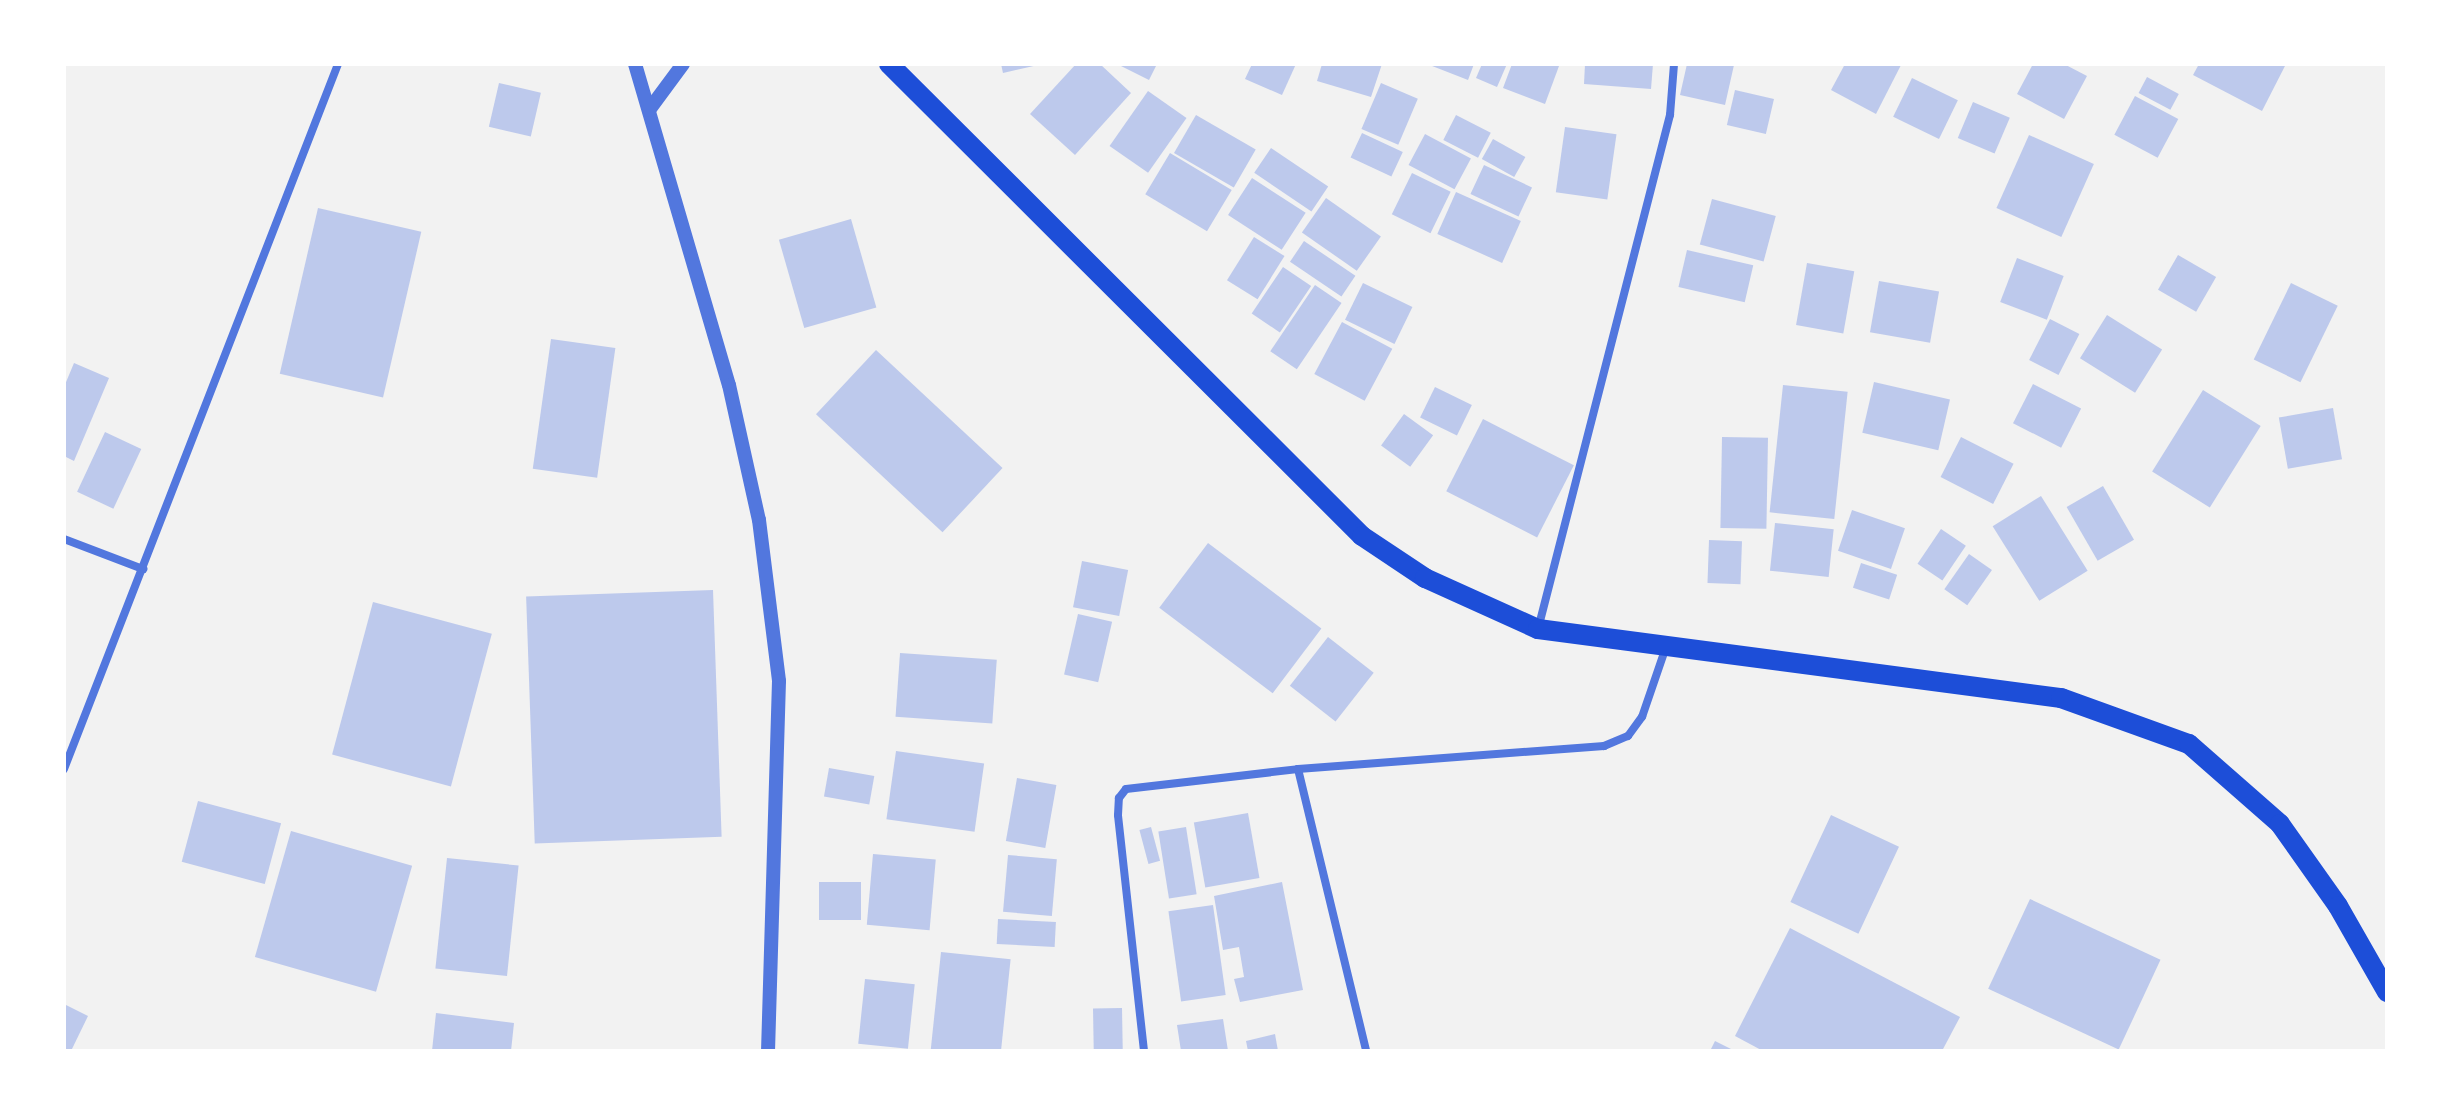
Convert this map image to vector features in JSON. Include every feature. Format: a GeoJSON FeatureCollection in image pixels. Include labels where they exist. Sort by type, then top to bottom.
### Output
{"type":"FeatureCollection","features":[{"type":"Feature","properties":{"kind":"main road"},"geometry":{"type":"LineString","coordinates":[[889,64],[1362,536],[1425,578],[1538,629],[2061,698],[2189,744],[2280,824],[2338,906],[2387,992]]}},
{"type":"Feature","properties":{"kind":"street"},"geometry":{"type":"LineString","coordinates":[[64,769],[338,64]]}},
{"type":"Feature","properties":{"kind":"street"},"geometry":{"type":"LineString","coordinates":[[635,64],[729,385],[759,520],[779,681],[768,1051]]}},
{"type":"Feature","properties":{"kind":"street"},"geometry":{"type":"LineString","coordinates":[[649,110],[683,64]]}},
{"type":"Feature","properties":{"kind":"street"},"geometry":{"type":"LineString","coordinates":[[1538,629],[1670,115],[1674,64]]}},
{"type":"Feature","properties":{"kind":"street"},"geometry":{"type":"LineString","coordinates":[[64,539],[143,569]]}},
{"type":"Feature","properties":{"kind":"street"},"geometry":{"type":"LineString","coordinates":[[1144,1051],[1118,815],[1119,798],[1126,789],[1298,769],[1604,746],[1628,736],[1642,717],[1666,647]]}},
{"type":"Feature","properties":{"kind":"street"},"geometry":{"type":"LineString","coordinates":[[1298,769],[1366,1051]]}},
{"type":"Feature","properties":{"kind":"building"},"geometry":{"type":"Polygon","coordinates":[[[1001,64],[1038,64],[1038,65],[1003,73],[1001,64]]]}},
{"type":"Feature","properties":{"kind":"building"},"geometry":{"type":"Polygon","coordinates":[[[1076,64],[1100,64],[1131,93],[1075,155],[1030,114],[1076,64]]]}},
{"type":"Feature","properties":{"kind":"building"},"geometry":{"type":"Polygon","coordinates":[[[1117,64],[1157,64],[1149,80],[1117,64]]]}},
{"type":"Feature","properties":{"kind":"building"},"geometry":{"type":"Polygon","coordinates":[[[1252,64],[1296,64],[1282,95],[1245,79],[1252,64]]]}},
{"type":"Feature","properties":{"kind":"building"},"geometry":{"type":"Polygon","coordinates":[[[1322,64],[1382,64],[1371,97],[1317,81],[1322,64]]]}},
{"type":"Feature","properties":{"kind":"building"},"geometry":{"type":"Polygon","coordinates":[[[1427,64],[1474,64],[1468,80],[1427,64]]]}},
{"type":"Feature","properties":{"kind":"building"},"geometry":{"type":"Polygon","coordinates":[[[1482,64],[1507,64],[1497,87],[1476,78],[1482,64]]]}},
{"type":"Feature","properties":{"kind":"building"},"geometry":{"type":"Polygon","coordinates":[[[1512,64],[1559,66],[1545,104],[1503,88],[1512,64]]]}},
{"type":"Feature","properties":{"kind":"building"},"geometry":{"type":"Polygon","coordinates":[[[1585,64],[1653,64],[1651,89],[1584,84],[1585,64]]]}},
{"type":"Feature","properties":{"kind":"building"},"geometry":{"type":"Polygon","coordinates":[[[1687,64],[1734,65],[1725,105],[1680,95],[1687,64]]]}},
{"type":"Feature","properties":{"kind":"building"},"geometry":{"type":"Polygon","coordinates":[[[1845,64],[1901,65],[1876,114],[1831,90],[1845,64]]]}},
{"type":"Feature","properties":{"kind":"building"},"geometry":{"type":"Polygon","coordinates":[[[2033,64],[2064,64],[2087,76],[2064,119],[2017,94],[2033,64]]]}},
{"type":"Feature","properties":{"kind":"building"},"geometry":{"type":"Polygon","coordinates":[[[2199,64],[2286,64],[2262,111],[2193,75],[2199,64]]]}},
{"type":"Feature","properties":{"kind":"building"},"geometry":{"type":"Polygon","coordinates":[[[2147,77],[2179,94],[2170,110],[2139,93],[2147,77]]]}},
{"type":"Feature","properties":{"kind":"building"},"geometry":{"type":"Polygon","coordinates":[[[1912,78],[1958,100],[1939,139],[1893,117],[1912,78]]]}},
{"type":"Feature","properties":{"kind":"building"},"geometry":{"type":"Polygon","coordinates":[[[499,83],[541,93],[531,137],[489,127],[499,83]]]}},
{"type":"Feature","properties":{"kind":"building"},"geometry":{"type":"Polygon","coordinates":[[[1381,83],[1418,99],[1398,145],[1361,129],[1381,83]]]}},
{"type":"Feature","properties":{"kind":"building"},"geometry":{"type":"Polygon","coordinates":[[[1735,90],[1774,99],[1766,134],[1727,125],[1735,90]]]}},
{"type":"Feature","properties":{"kind":"building"},"geometry":{"type":"Polygon","coordinates":[[[1148,91],[1187,118],[1148,173],[1110,146],[1148,91]]]}},
{"type":"Feature","properties":{"kind":"building"},"geometry":{"type":"Polygon","coordinates":[[[2135,96],[2178,119],[2158,158],[2114,135],[2135,96]]]}},
{"type":"Feature","properties":{"kind":"building"},"geometry":{"type":"Polygon","coordinates":[[[1973,102],[2010,118],[1995,154],[1958,138],[1973,102]]]}},
{"type":"Feature","properties":{"kind":"building"},"geometry":{"type":"Polygon","coordinates":[[[1196,115],[1256,150],[1234,188],[1174,153],[1196,115]]]}},
{"type":"Feature","properties":{"kind":"building"},"geometry":{"type":"Polygon","coordinates":[[[1456,115],[1491,133],[1478,158],[1443,140],[1456,115]]]}},
{"type":"Feature","properties":{"kind":"building"},"geometry":{"type":"Polygon","coordinates":[[[1565,127],[1616,134],[1607,200],[1556,192],[1565,127]]]}},
{"type":"Feature","properties":{"kind":"building"},"geometry":{"type":"Polygon","coordinates":[[[1362,133],[1403,152],[1391,176],[1351,157],[1362,133]]]}},
{"type":"Feature","properties":{"kind":"building"},"geometry":{"type":"Polygon","coordinates":[[[1425,134],[1471,158],[1454,189],[1409,165],[1425,134]]]}},
{"type":"Feature","properties":{"kind":"building"},"geometry":{"type":"Polygon","coordinates":[[[2029,135],[2094,164],[2061,237],[1996,208],[2029,135]]]}},
{"type":"Feature","properties":{"kind":"building"},"geometry":{"type":"Polygon","coordinates":[[[1493,139],[1525,157],[1514,177],[1482,159],[1493,139]]]}},
{"type":"Feature","properties":{"kind":"building"},"geometry":{"type":"Polygon","coordinates":[[[1271,148],[1328,187],[1311,211],[1254,173],[1271,148]]]}},
{"type":"Feature","properties":{"kind":"building"},"geometry":{"type":"Polygon","coordinates":[[[1170,153],[1232,190],[1207,231],[1145,194],[1170,153]]]}},
{"type":"Feature","properties":{"kind":"building"},"geometry":{"type":"Polygon","coordinates":[[[1484,165],[1532,187],[1519,216],[1470,194],[1484,165]]]}},
{"type":"Feature","properties":{"kind":"building"},"geometry":{"type":"Polygon","coordinates":[[[1412,173],[1451,192],[1430,233],[1392,214],[1412,173]]]}},
{"type":"Feature","properties":{"kind":"building"},"geometry":{"type":"Polygon","coordinates":[[[1252,178],[1306,213],[1282,250],[1228,215],[1252,178]]]}},
{"type":"Feature","properties":{"kind":"building"},"geometry":{"type":"Polygon","coordinates":[[[1456,192],[1521,221],[1502,263],[1437,234],[1456,192]]]}},
{"type":"Feature","properties":{"kind":"building"},"geometry":{"type":"Polygon","coordinates":[[[1326,198],[1381,236],[1357,271],[1302,232],[1326,198]]]}},
{"type":"Feature","properties":{"kind":"building"},"geometry":{"type":"Polygon","coordinates":[[[1712,199],[1776,216],[1764,261],[1700,244],[1712,199]]]}},
{"type":"Feature","properties":{"kind":"building"},"geometry":{"type":"Polygon","coordinates":[[[318,208],[421,232],[383,397],[280,374],[318,208]]]}},
{"type":"Feature","properties":{"kind":"building"},"geometry":{"type":"Polygon","coordinates":[[[851,219],[876,307],[804,328],[779,240],[851,219]]]}},
{"type":"Feature","properties":{"kind":"building"},"geometry":{"type":"Polygon","coordinates":[[[1254,237],[1285,256],[1258,299],[1227,280],[1254,237]]]}},
{"type":"Feature","properties":{"kind":"building"},"geometry":{"type":"Polygon","coordinates":[[[1304,241],[1355,276],[1341,296],[1290,262],[1304,241]]]}},
{"type":"Feature","properties":{"kind":"building"},"geometry":{"type":"Polygon","coordinates":[[[1687,250],[1753,265],[1745,302],[1678,287],[1687,250]]]}},
{"type":"Feature","properties":{"kind":"building"},"geometry":{"type":"Polygon","coordinates":[[[2178,255],[2216,277],[2196,312],[2158,290],[2178,255]]]}},
{"type":"Feature","properties":{"kind":"building"},"geometry":{"type":"Polygon","coordinates":[[[2017,258],[2064,276],[2047,320],[2000,302],[2017,258]]]}},
{"type":"Feature","properties":{"kind":"building"},"geometry":{"type":"Polygon","coordinates":[[[1807,263],[1854,271],[1843,333],[1796,325],[1807,263]]]}},
{"type":"Feature","properties":{"kind":"building"},"geometry":{"type":"Polygon","coordinates":[[[1283,267],[1311,286],[1280,332],[1252,313],[1283,267]]]}},
{"type":"Feature","properties":{"kind":"building"},"geometry":{"type":"Polygon","coordinates":[[[1879,281],[1939,292],[1930,343],[1870,332],[1879,281]]]}},
{"type":"Feature","properties":{"kind":"building"},"geometry":{"type":"Polygon","coordinates":[[[1363,283],[1412,307],[1394,344],[1345,320],[1363,283]]]}},
{"type":"Feature","properties":{"kind":"building"},"geometry":{"type":"Polygon","coordinates":[[[2291,283],[2338,306],[2300,382],[2254,359],[2291,283]]]}},
{"type":"Feature","properties":{"kind":"building"},"geometry":{"type":"Polygon","coordinates":[[[1315,285],[1342,303],[1297,369],[1270,351],[1315,285]]]}},
{"type":"Feature","properties":{"kind":"building"},"geometry":{"type":"Polygon","coordinates":[[[2107,315],[2162,349],[2135,393],[2080,358],[2107,315]]]}},
{"type":"Feature","properties":{"kind":"building"},"geometry":{"type":"Polygon","coordinates":[[[2050,319],[2079,334],[2059,375],[2029,360],[2050,319]]]}},
{"type":"Feature","properties":{"kind":"building"},"geometry":{"type":"Polygon","coordinates":[[[1342,322],[1392,349],[1365,401],[1314,374],[1342,322]]]}},
{"type":"Feature","properties":{"kind":"building"},"geometry":{"type":"Polygon","coordinates":[[[551,339],[615,348],[597,478],[533,469],[551,339]]]}},
{"type":"Feature","properties":{"kind":"building"},"geometry":{"type":"Polygon","coordinates":[[[876,350],[1003,468],[943,532],[816,414],[876,350]]]}},
{"type":"Feature","properties":{"kind":"building"},"geometry":{"type":"Polygon","coordinates":[[[74,363],[109,378],[74,461],[64,456],[64,387],[74,363]]]}},
{"type":"Feature","properties":{"kind":"building"},"geometry":{"type":"Polygon","coordinates":[[[1874,382],[1950,400],[1938,450],[1862,433],[1874,382]]]}},
{"type":"Feature","properties":{"kind":"building"},"geometry":{"type":"Polygon","coordinates":[[[2033,384],[2081,409],[2061,448],[2013,423],[2033,384]]]}},
{"type":"Feature","properties":{"kind":"building"},"geometry":{"type":"Polygon","coordinates":[[[1783,385],[1848,392],[1834,519],[1770,512],[1783,385]]]}},
{"type":"Feature","properties":{"kind":"building"},"geometry":{"type":"Polygon","coordinates":[[[1435,387],[1472,405],[1457,436],[1420,418],[1435,387]]]}},
{"type":"Feature","properties":{"kind":"building"},"geometry":{"type":"Polygon","coordinates":[[[2203,390],[2261,426],[2210,507],[2152,471],[2203,390]]]}},
{"type":"Feature","properties":{"kind":"building"},"geometry":{"type":"Polygon","coordinates":[[[2333,408],[2342,459],[2288,469],[2279,418],[2333,408]]]}},
{"type":"Feature","properties":{"kind":"building"},"geometry":{"type":"Polygon","coordinates":[[[1404,414],[1433,435],[1410,467],[1381,446],[1404,414]]]}},
{"type":"Feature","properties":{"kind":"building"},"geometry":{"type":"Polygon","coordinates":[[[1483,419],[1574,465],[1537,537],[1446,491],[1483,419]]]}},
{"type":"Feature","properties":{"kind":"building"},"geometry":{"type":"Polygon","coordinates":[[[105,432],[141,449],[113,509],[77,492],[105,432]]]}},
{"type":"Feature","properties":{"kind":"building"},"geometry":{"type":"Polygon","coordinates":[[[1722,437],[1768,438],[1766,529],[1720,528],[1722,437]]]}},
{"type":"Feature","properties":{"kind":"building"},"geometry":{"type":"Polygon","coordinates":[[[1961,437],[2014,464],[1993,504],[1941,477],[1961,437]]]}},
{"type":"Feature","properties":{"kind":"building"},"geometry":{"type":"Polygon","coordinates":[[[2103,486],[2134,540],[2098,561],[2067,507],[2103,486]]]}},
{"type":"Feature","properties":{"kind":"building"},"geometry":{"type":"Polygon","coordinates":[[[2041,496],[2088,571],[2039,601],[1993,526],[2041,496]]]}},
{"type":"Feature","properties":{"kind":"building"},"geometry":{"type":"Polygon","coordinates":[[[1852,510],[1905,528],[1891,569],[1838,551],[1852,510]]]}},
{"type":"Feature","properties":{"kind":"building"},"geometry":{"type":"Polygon","coordinates":[[[1775,523],[1834,529],[1829,577],[1770,571],[1775,523]]]}},
{"type":"Feature","properties":{"kind":"building"},"geometry":{"type":"Polygon","coordinates":[[[1941,529],[1966,546],[1942,581],[1918,564],[1941,529]]]}},
{"type":"Feature","properties":{"kind":"building"},"geometry":{"type":"Polygon","coordinates":[[[1709,540],[1742,541],[1740,584],[1707,583],[1709,540]]]}},
{"type":"Feature","properties":{"kind":"building"},"geometry":{"type":"Polygon","coordinates":[[[1208,543],[1321,628],[1273,693],[1159,608],[1208,543]]]}},
{"type":"Feature","properties":{"kind":"building"},"geometry":{"type":"Polygon","coordinates":[[[1969,554],[1992,570],[1967,605],[1944,589],[1969,554]]]}},
{"type":"Feature","properties":{"kind":"building"},"geometry":{"type":"Polygon","coordinates":[[[1082,561],[1128,570],[1119,616],[1073,607],[1082,561]]]}},
{"type":"Feature","properties":{"kind":"building"},"geometry":{"type":"Polygon","coordinates":[[[1861,563],[1897,575],[1889,599],[1853,588],[1861,563]]]}},
{"type":"Feature","properties":{"kind":"building"},"geometry":{"type":"Polygon","coordinates":[[[713,590],[722,837],[535,843],[526,597],[713,590]]]}},
{"type":"Feature","properties":{"kind":"building"},"geometry":{"type":"Polygon","coordinates":[[[373,602],[492,634],[451,786],[332,755],[373,602]]]}},
{"type":"Feature","properties":{"kind":"building"},"geometry":{"type":"Polygon","coordinates":[[[1078,614],[1112,622],[1098,682],[1064,674],[1078,614]]]}},
{"type":"Feature","properties":{"kind":"building"},"geometry":{"type":"Polygon","coordinates":[[[1328,637],[1374,673],[1336,722],[1290,686],[1328,637]]]}},
{"type":"Feature","properties":{"kind":"building"},"geometry":{"type":"Polygon","coordinates":[[[900,653],[997,660],[992,724],[896,717],[900,653]]]}},
{"type":"Feature","properties":{"kind":"building"},"geometry":{"type":"Polygon","coordinates":[[[896,751],[984,763],[975,832],[886,819],[896,751]]]}},
{"type":"Feature","properties":{"kind":"building"},"geometry":{"type":"Polygon","coordinates":[[[829,768],[874,776],[869,805],[824,797],[829,768]]]}},
{"type":"Feature","properties":{"kind":"building"},"geometry":{"type":"Polygon","coordinates":[[[1017,778],[1056,785],[1045,848],[1006,841],[1017,778]]]}},
{"type":"Feature","properties":{"kind":"building"},"geometry":{"type":"Polygon","coordinates":[[[198,801],[281,823],[265,884],[182,862],[198,801]]]}},
{"type":"Feature","properties":{"kind":"building"},"geometry":{"type":"Polygon","coordinates":[[[1248,813],[1259,878],[1205,888],[1194,823],[1248,813]]]}},
{"type":"Feature","properties":{"kind":"building"},"geometry":{"type":"Polygon","coordinates":[[[1831,815],[1899,847],[1858,934],[1790,902],[1831,815]]]}},
{"type":"Feature","properties":{"kind":"building"},"geometry":{"type":"Polygon","coordinates":[[[1151,827],[1160,861],[1148,864],[1139,830],[1151,827]]]}},
{"type":"Feature","properties":{"kind":"building"},"geometry":{"type":"Polygon","coordinates":[[[1186,827],[1197,894],[1169,899],[1158,831],[1186,827]]]}},
{"type":"Feature","properties":{"kind":"building"},"geometry":{"type":"Polygon","coordinates":[[[291,831],[412,866],[376,992],[255,957],[291,831]]]}},
{"type":"Feature","properties":{"kind":"building"},"geometry":{"type":"Polygon","coordinates":[[[873,854],[936,859],[930,930],[867,925],[873,854]]]}},
{"type":"Feature","properties":{"kind":"building"},"geometry":{"type":"Polygon","coordinates":[[[1008,855],[1057,859],[1052,916],[1003,912],[1008,855]]]}},
{"type":"Feature","properties":{"kind":"building"},"geometry":{"type":"Polygon","coordinates":[[[447,858],[519,866],[507,976],[435,968],[447,858]]]}},
{"type":"Feature","properties":{"kind":"building"},"geometry":{"type":"Polygon","coordinates":[[[819,882],[861,882],[861,920],[819,920],[819,882]]]}},
{"type":"Feature","properties":{"kind":"building"},"geometry":{"type":"Polygon","coordinates":[[[1282,882],[1303,990],[1240,1002],[1234,979],[1244,977],[1239,947],[1223,950],[1214,896],[1282,882]]]}},
{"type":"Feature","properties":{"kind":"building"},"geometry":{"type":"Polygon","coordinates":[[[2030,899],[2161,960],[2119,1050],[1988,989],[2030,899]]]}},
{"type":"Feature","properties":{"kind":"building"},"geometry":{"type":"Polygon","coordinates":[[[1213,905],[1226,995],[1181,1001],[1168,911],[1213,905]]]}},
{"type":"Feature","properties":{"kind":"building"},"geometry":{"type":"Polygon","coordinates":[[[998,919],[1056,922],[1055,947],[997,944],[998,919]]]}},
{"type":"Feature","properties":{"kind":"building"},"geometry":{"type":"Polygon","coordinates":[[[1790,928],[1960,1017],[1942,1051],[1763,1051],[1735,1036],[1790,928]]]}},
{"type":"Feature","properties":{"kind":"building"},"geometry":{"type":"Polygon","coordinates":[[[941,952],[1011,959],[1001,1051],[931,1050],[941,952]]]}},
{"type":"Feature","properties":{"kind":"building"},"geometry":{"type":"Polygon","coordinates":[[[865,979],[915,984],[908,1049],[858,1044],[865,979]]]}},
{"type":"Feature","properties":{"kind":"building"},"geometry":{"type":"Polygon","coordinates":[[[64,1004],[88,1016],[71,1051],[64,1051],[64,1004]]]}},
{"type":"Feature","properties":{"kind":"building"},"geometry":{"type":"Polygon","coordinates":[[[1122,1008],[1123,1049],[1094,1049],[1093,1009],[1122,1008]]]}},
{"type":"Feature","properties":{"kind":"building"},"geometry":{"type":"Polygon","coordinates":[[[436,1013],[514,1023],[511,1051],[432,1051],[436,1013]]]}},
{"type":"Feature","properties":{"kind":"building"},"geometry":{"type":"Polygon","coordinates":[[[1223,1019],[1228,1051],[1181,1051],[1177,1025],[1223,1019]]]}},
{"type":"Feature","properties":{"kind":"building"},"geometry":{"type":"Polygon","coordinates":[[[1275,1034],[1278,1051],[1248,1051],[1246,1041],[1275,1034]]]}},
{"type":"Feature","properties":{"kind":"building"},"geometry":{"type":"Polygon","coordinates":[[[1715,1041],[1735,1051],[1710,1051],[1715,1041]]]}}]}
